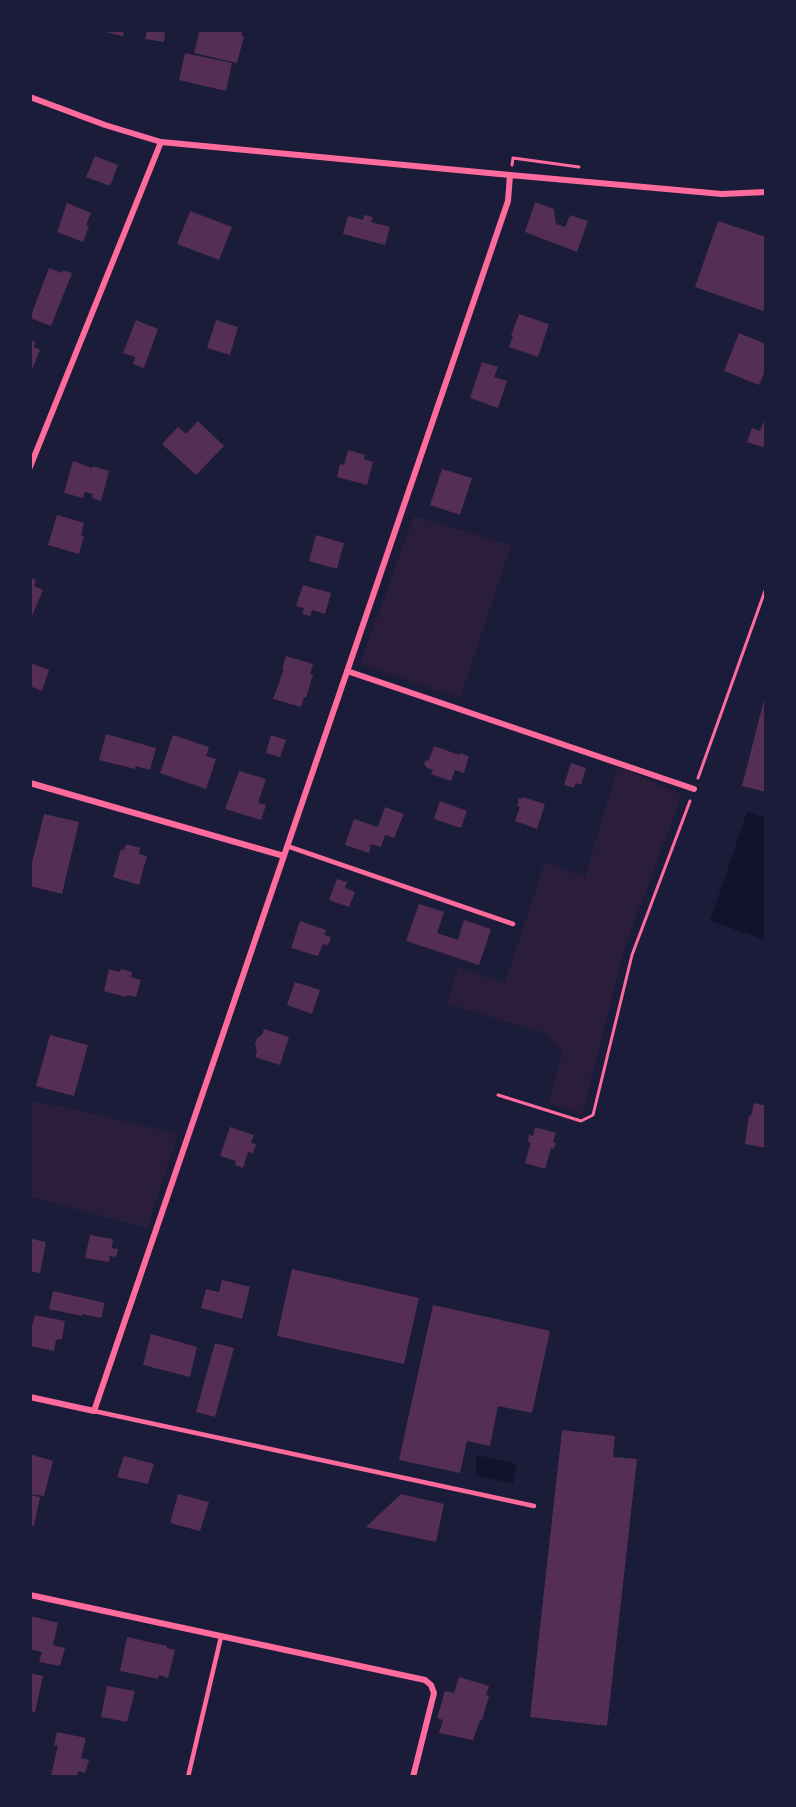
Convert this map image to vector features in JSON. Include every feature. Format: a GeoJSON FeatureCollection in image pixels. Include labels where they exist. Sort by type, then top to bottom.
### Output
{"type":"FeatureCollection","features":[{"type":"Feature","properties":{"kind":"street"},"geometry":{"type":"LineString","coordinates":[[30,97],[105,126],[161,142],[722,194],[766,192]]}},
{"type":"Feature","properties":{"kind":"street"},"geometry":{"type":"LineString","coordinates":[[30,467],[161,142]]}},
{"type":"Feature","properties":{"kind":"street"},"geometry":{"type":"LineString","coordinates":[[30,1397],[94,1411],[508,201],[510,175]]}},
{"type":"Feature","properties":{"kind":"street"},"geometry":{"type":"LineString","coordinates":[[347,671],[694,789]]}},
{"type":"Feature","properties":{"kind":"street"},"geometry":{"type":"LineString","coordinates":[[30,783],[284,856]]}},
{"type":"Feature","properties":{"kind":"street"},"geometry":{"type":"LineString","coordinates":[[30,1595],[424,1680],[431,1685],[434,1693],[413,1777]]}},
{"type":"Feature","properties":{"kind":"lane"},"geometry":{"type":"LineString","coordinates":[[287,846],[513,924]]}},
{"type":"Feature","properties":{"kind":"lane"},"geometry":{"type":"LineString","coordinates":[[94,1411],[534,1506]]}},
{"type":"Feature","properties":{"kind":"lane"},"geometry":{"type":"LineString","coordinates":[[188,1777],[221,1637]]}},
{"type":"Feature","properties":{"kind":"path"},"geometry":{"type":"LineString","coordinates":[[498,1095],[581,1121],[593,1115],[632,954],[766,588]]}},
{"type":"Feature","properties":{"kind":"shaded area"},"geometry":{"type":"Polygon","coordinates":[[[414,516],[511,545],[460,698],[360,664],[414,516]]]}},
{"type":"Feature","properties":{"kind":"shaded area"},"geometry":{"type":"Polygon","coordinates":[[[618,766],[682,795],[625,946],[582,1115],[549,1103],[562,1053],[548,1034],[447,1004],[458,967],[505,983],[545,862],[585,877],[618,766]]]}},
{"type":"Feature","properties":{"kind":"shaded area"},"geometry":{"type":"Polygon","coordinates":[[[747,812],[766,818],[766,940],[710,921],[747,812]]]}},
{"type":"Feature","properties":{"kind":"shaded area"},"geometry":{"type":"Polygon","coordinates":[[[30,1101],[79,1110],[178,1134],[147,1228],[30,1197],[30,1101]]]}},
{"type":"Feature","properties":{"kind":"shaded area"},"geometry":{"type":"Polygon","coordinates":[[[476,1455],[517,1464],[513,1484],[476,1475],[476,1455]]]}},
{"type":"Feature","properties":{"kind":"building"},"geometry":{"type":"Polygon","coordinates":[[[96,30],[124,30],[123,36],[96,30]]]}},
{"type":"Feature","properties":{"kind":"building"},"geometry":{"type":"Polygon","coordinates":[[[147,30],[165,30],[164,42],[145,39],[147,30]]]}},
{"type":"Feature","properties":{"kind":"building"},"geometry":{"type":"Polygon","coordinates":[[[200,30],[243,30],[241,35],[244,36],[237,63],[194,53],[200,30]]]}},
{"type":"Feature","properties":{"kind":"building"},"geometry":{"type":"Polygon","coordinates":[[[185,53],[232,63],[226,91],[179,80],[185,53]]]}},
{"type":"Feature","properties":{"kind":"building"},"geometry":{"type":"Polygon","coordinates":[[[95,156],[118,165],[110,186],[86,177],[95,156]]]}},
{"type":"Feature","properties":{"kind":"building"},"geometry":{"type":"Polygon","coordinates":[[[535,202],[554,209],[556,224],[565,227],[570,215],[588,221],[577,252],[525,232],[535,202]]]}},
{"type":"Feature","properties":{"kind":"building"},"geometry":{"type":"Polygon","coordinates":[[[67,203],[91,213],[83,242],[57,232],[67,203]]]}},
{"type":"Feature","properties":{"kind":"building"},"geometry":{"type":"Polygon","coordinates":[[[190,211],[232,227],[219,260],[177,244],[190,211]]]}},
{"type":"Feature","properties":{"kind":"building"},"geometry":{"type":"Polygon","coordinates":[[[364,215],[373,217],[371,222],[390,227],[385,245],[343,234],[348,216],[363,220],[364,215]]]}},
{"type":"Feature","properties":{"kind":"building"},"geometry":{"type":"Polygon","coordinates":[[[718,221],[766,237],[766,312],[695,287],[718,221]]]}},
{"type":"Feature","properties":{"kind":"building"},"geometry":{"type":"Polygon","coordinates":[[[49,268],[62,273],[63,270],[72,273],[51,326],[30,318],[49,268]]]}},
{"type":"Feature","properties":{"kind":"building"},"geometry":{"type":"Polygon","coordinates":[[[519,314],[549,324],[538,357],[509,347],[519,314]]]}},
{"type":"Feature","properties":{"kind":"building"},"geometry":{"type":"Polygon","coordinates":[[[136,320],[158,329],[144,368],[133,364],[135,357],[123,353],[136,320]]]}},
{"type":"Feature","properties":{"kind":"building"},"geometry":{"type":"Polygon","coordinates":[[[216,320],[238,327],[230,355],[207,348],[216,320]]]}},
{"type":"Feature","properties":{"kind":"building"},"geometry":{"type":"Polygon","coordinates":[[[739,333],[766,344],[766,369],[759,385],[724,371],[739,333]]]}},
{"type":"Feature","properties":{"kind":"building"},"geometry":{"type":"Polygon","coordinates":[[[30,340],[35,342],[34,347],[40,350],[30,375],[30,340]]]}},
{"type":"Feature","properties":{"kind":"building"},"geometry":{"type":"Polygon","coordinates":[[[482,362],[498,367],[494,377],[507,381],[498,408],[470,398],[482,362]]]}},
{"type":"Feature","properties":{"kind":"building"},"geometry":{"type":"Polygon","coordinates":[[[766,416],[766,448],[747,442],[752,428],[760,431],[766,416]]]}},
{"type":"Feature","properties":{"kind":"building"},"geometry":{"type":"Polygon","coordinates":[[[198,421],[224,446],[196,475],[162,444],[178,427],[186,434],[198,421]]]}},
{"type":"Feature","properties":{"kind":"building"},"geometry":{"type":"Polygon","coordinates":[[[348,450],[365,455],[364,459],[373,462],[367,485],[337,477],[340,464],[344,465],[348,450]]]}},
{"type":"Feature","properties":{"kind":"building"},"geometry":{"type":"Polygon","coordinates":[[[73,461],[109,471],[101,501],[92,498],[93,494],[85,492],[83,498],[64,493],[73,461]]]}},
{"type":"Feature","properties":{"kind":"building"},"geometry":{"type":"Polygon","coordinates":[[[442,469],[472,478],[460,515],[430,505],[442,469]]]}},
{"type":"Feature","properties":{"kind":"building"},"geometry":{"type":"Polygon","coordinates":[[[57,515],[84,523],[81,535],[84,536],[79,554],[48,545],[57,515]]]}},
{"type":"Feature","properties":{"kind":"building"},"geometry":{"type":"Polygon","coordinates":[[[316,535],[344,543],[337,569],[309,561],[316,535]]]}},
{"type":"Feature","properties":{"kind":"building"},"geometry":{"type":"Polygon","coordinates":[[[30,577],[36,580],[34,586],[43,590],[32,616],[30,616],[30,577]]]}},
{"type":"Feature","properties":{"kind":"building"},"geometry":{"type":"Polygon","coordinates":[[[303,585],[331,593],[325,614],[312,610],[310,616],[302,614],[304,608],[296,606],[303,585]]]}},
{"type":"Feature","properties":{"kind":"building"},"geometry":{"type":"Polygon","coordinates":[[[286,656],[313,664],[310,674],[313,675],[301,707],[273,699],[284,669],[282,669],[286,656]]]}},
{"type":"Feature","properties":{"kind":"building"},"geometry":{"type":"Polygon","coordinates":[[[30,663],[49,670],[42,691],[30,686],[30,663]]]}},
{"type":"Feature","properties":{"kind":"building"},"geometry":{"type":"Polygon","coordinates":[[[766,696],[766,792],[742,786],[766,696]]]}},
{"type":"Feature","properties":{"kind":"building"},"geometry":{"type":"Polygon","coordinates":[[[106,734],[156,748],[150,770],[136,766],[135,769],[99,760],[106,734]]]}},
{"type":"Feature","properties":{"kind":"building"},"geometry":{"type":"Polygon","coordinates":[[[173,735],[209,747],[206,756],[216,759],[206,789],[160,773],[173,735]]]}},
{"type":"Feature","properties":{"kind":"building"},"geometry":{"type":"Polygon","coordinates":[[[271,735],[286,740],[280,757],[266,753],[271,735]]]}},
{"type":"Feature","properties":{"kind":"building"},"geometry":{"type":"Polygon","coordinates":[[[434,746],[469,756],[464,773],[455,770],[451,781],[431,774],[433,770],[424,764],[429,760],[434,746]]]}},
{"type":"Feature","properties":{"kind":"building"},"geometry":{"type":"Polygon","coordinates":[[[571,763],[586,768],[581,785],[576,783],[574,788],[564,785],[571,763]]]}},
{"type":"Feature","properties":{"kind":"building"},"geometry":{"type":"Polygon","coordinates":[[[239,771],[266,779],[258,803],[266,805],[261,820],[225,809],[239,771]]]}},
{"type":"Feature","properties":{"kind":"building"},"geometry":{"type":"Polygon","coordinates":[[[523,797],[545,804],[537,829],[515,821],[520,807],[517,806],[519,798],[523,797]]]}},
{"type":"Feature","properties":{"kind":"building"},"geometry":{"type":"Polygon","coordinates":[[[440,801],[467,811],[461,828],[434,819],[440,801]]]}},
{"type":"Feature","properties":{"kind":"building"},"geometry":{"type":"Polygon","coordinates":[[[385,807],[404,814],[394,838],[385,835],[381,847],[371,844],[369,853],[345,845],[354,819],[378,827],[385,807]]]}},
{"type":"Feature","properties":{"kind":"building"},"geometry":{"type":"Polygon","coordinates":[[[44,814],[79,822],[62,894],[30,886],[30,871],[44,814]]]}},
{"type":"Feature","properties":{"kind":"building"},"geometry":{"type":"Polygon","coordinates":[[[126,844],[140,848],[139,854],[147,856],[139,885],[113,877],[121,849],[124,850],[126,844]]]}},
{"type":"Feature","properties":{"kind":"building"},"geometry":{"type":"Polygon","coordinates":[[[337,879],[347,882],[345,888],[355,892],[349,907],[329,900],[337,879]]]}},
{"type":"Feature","properties":{"kind":"building"},"geometry":{"type":"Polygon","coordinates":[[[419,904],[444,912],[437,933],[458,940],[464,920],[491,929],[479,965],[406,941],[419,904]]]}},
{"type":"Feature","properties":{"kind":"building"},"geometry":{"type":"Polygon","coordinates":[[[300,921],[326,930],[324,935],[331,937],[328,945],[323,944],[318,956],[291,948],[300,921]]]}},
{"type":"Feature","properties":{"kind":"building"},"geometry":{"type":"Polygon","coordinates":[[[109,969],[132,972],[131,977],[141,980],[136,997],[127,995],[126,997],[104,991],[109,969]]]}},
{"type":"Feature","properties":{"kind":"building"},"geometry":{"type":"Polygon","coordinates":[[[295,982],[320,990],[312,1014],[287,1005],[295,982]]]}},
{"type":"Feature","properties":{"kind":"building"},"geometry":{"type":"Polygon","coordinates":[[[264,1029],[289,1037],[280,1065],[255,1057],[257,1038],[262,1035],[264,1029]]]}},
{"type":"Feature","properties":{"kind":"building"},"geometry":{"type":"Polygon","coordinates":[[[50,1035],[88,1045],[74,1096],[36,1086],[50,1035]]]}},
{"type":"Feature","properties":{"kind":"building"},"geometry":{"type":"Polygon","coordinates":[[[754,1103],[766,1106],[766,1148],[745,1144],[749,1115],[751,1116],[754,1103]]]}},
{"type":"Feature","properties":{"kind":"building"},"geometry":{"type":"Polygon","coordinates":[[[230,1127],[254,1135],[251,1143],[256,1144],[253,1153],[248,1152],[243,1168],[235,1165],[236,1161],[220,1156],[230,1127]]]}},
{"type":"Feature","properties":{"kind":"building"},"geometry":{"type":"Polygon","coordinates":[[[535,1127],[556,1133],[553,1142],[556,1143],[554,1149],[551,1148],[545,1169],[525,1163],[531,1142],[528,1142],[529,1134],[533,1136],[535,1127]]]}},
{"type":"Feature","properties":{"kind":"building"},"geometry":{"type":"Polygon","coordinates":[[[90,1235],[113,1239],[112,1248],[118,1249],[116,1257],[110,1256],[109,1262],[85,1258],[90,1235]]]}},
{"type":"Feature","properties":{"kind":"building"},"geometry":{"type":"Polygon","coordinates":[[[30,1236],[32,1239],[46,1242],[40,1273],[30,1271],[30,1236]]]}},
{"type":"Feature","properties":{"kind":"building"},"geometry":{"type":"Polygon","coordinates":[[[292,1269],[419,1298],[404,1364],[277,1336],[292,1269]]]}},
{"type":"Feature","properties":{"kind":"building"},"geometry":{"type":"Polygon","coordinates":[[[222,1280],[250,1287],[242,1319],[201,1308],[206,1289],[219,1292],[222,1280]]]}},
{"type":"Feature","properties":{"kind":"building"},"geometry":{"type":"Polygon","coordinates":[[[53,1291],[105,1303],[101,1318],[49,1309],[53,1291]]]}},
{"type":"Feature","properties":{"kind":"building"},"geometry":{"type":"Polygon","coordinates":[[[433,1305],[550,1331],[532,1413],[498,1406],[490,1446],[467,1441],[460,1473],[399,1460],[433,1305]]]}},
{"type":"Feature","properties":{"kind":"building"},"geometry":{"type":"Polygon","coordinates":[[[35,1315],[65,1321],[62,1339],[56,1340],[54,1351],[30,1346],[30,1328],[35,1315]]]}},
{"type":"Feature","properties":{"kind":"building"},"geometry":{"type":"Polygon","coordinates":[[[151,1334],[197,1347],[190,1377],[143,1365],[151,1334]]]}},
{"type":"Feature","properties":{"kind":"building"},"geometry":{"type":"Polygon","coordinates":[[[215,1343],[234,1348],[215,1417],[196,1412],[215,1343]]]}},
{"type":"Feature","properties":{"kind":"building"},"geometry":{"type":"Polygon","coordinates":[[[562,1430],[615,1436],[613,1457],[637,1459],[607,1726],[530,1717],[562,1430]]]}},
{"type":"Feature","properties":{"kind":"building"},"geometry":{"type":"Polygon","coordinates":[[[30,1454],[53,1461],[44,1496],[30,1494],[30,1454]]]}},
{"type":"Feature","properties":{"kind":"building"},"geometry":{"type":"Polygon","coordinates":[[[124,1456],[154,1464],[148,1484],[117,1477],[124,1456]]]}},
{"type":"Feature","properties":{"kind":"building"},"geometry":{"type":"Polygon","coordinates":[[[178,1494],[209,1502],[200,1531],[170,1523],[178,1494]]]}},
{"type":"Feature","properties":{"kind":"building"},"geometry":{"type":"Polygon","coordinates":[[[401,1494],[444,1504],[436,1542],[366,1527],[401,1494]]]}},
{"type":"Feature","properties":{"kind":"building"},"geometry":{"type":"Polygon","coordinates":[[[30,1495],[40,1497],[34,1526],[30,1525],[30,1495]]]}},
{"type":"Feature","properties":{"kind":"building"},"geometry":{"type":"Polygon","coordinates":[[[30,1616],[58,1623],[53,1645],[65,1648],[60,1666],[39,1662],[42,1652],[30,1649],[30,1616]]]}},
{"type":"Feature","properties":{"kind":"building"},"geometry":{"type":"Polygon","coordinates":[[[127,1637],[175,1650],[168,1678],[159,1675],[158,1679],[120,1671],[127,1637]]]}},
{"type":"Feature","properties":{"kind":"building"},"geometry":{"type":"Polygon","coordinates":[[[30,1673],[43,1676],[35,1712],[30,1711],[30,1673]]]}},
{"type":"Feature","properties":{"kind":"building"},"geometry":{"type":"Polygon","coordinates":[[[459,1677],[489,1686],[486,1695],[489,1696],[482,1720],[480,1720],[473,1740],[439,1733],[443,1720],[437,1718],[445,1691],[454,1693],[459,1677]]]}},
{"type":"Feature","properties":{"kind":"building"},"geometry":{"type":"Polygon","coordinates":[[[107,1686],[135,1691],[127,1722],[101,1717],[107,1686]]]}},
{"type":"Feature","properties":{"kind":"building"},"geometry":{"type":"Polygon","coordinates":[[[57,1732],[86,1738],[81,1758],[89,1760],[85,1773],[78,1771],[77,1777],[51,1775],[58,1746],[54,1745],[57,1732]]]}}]}
